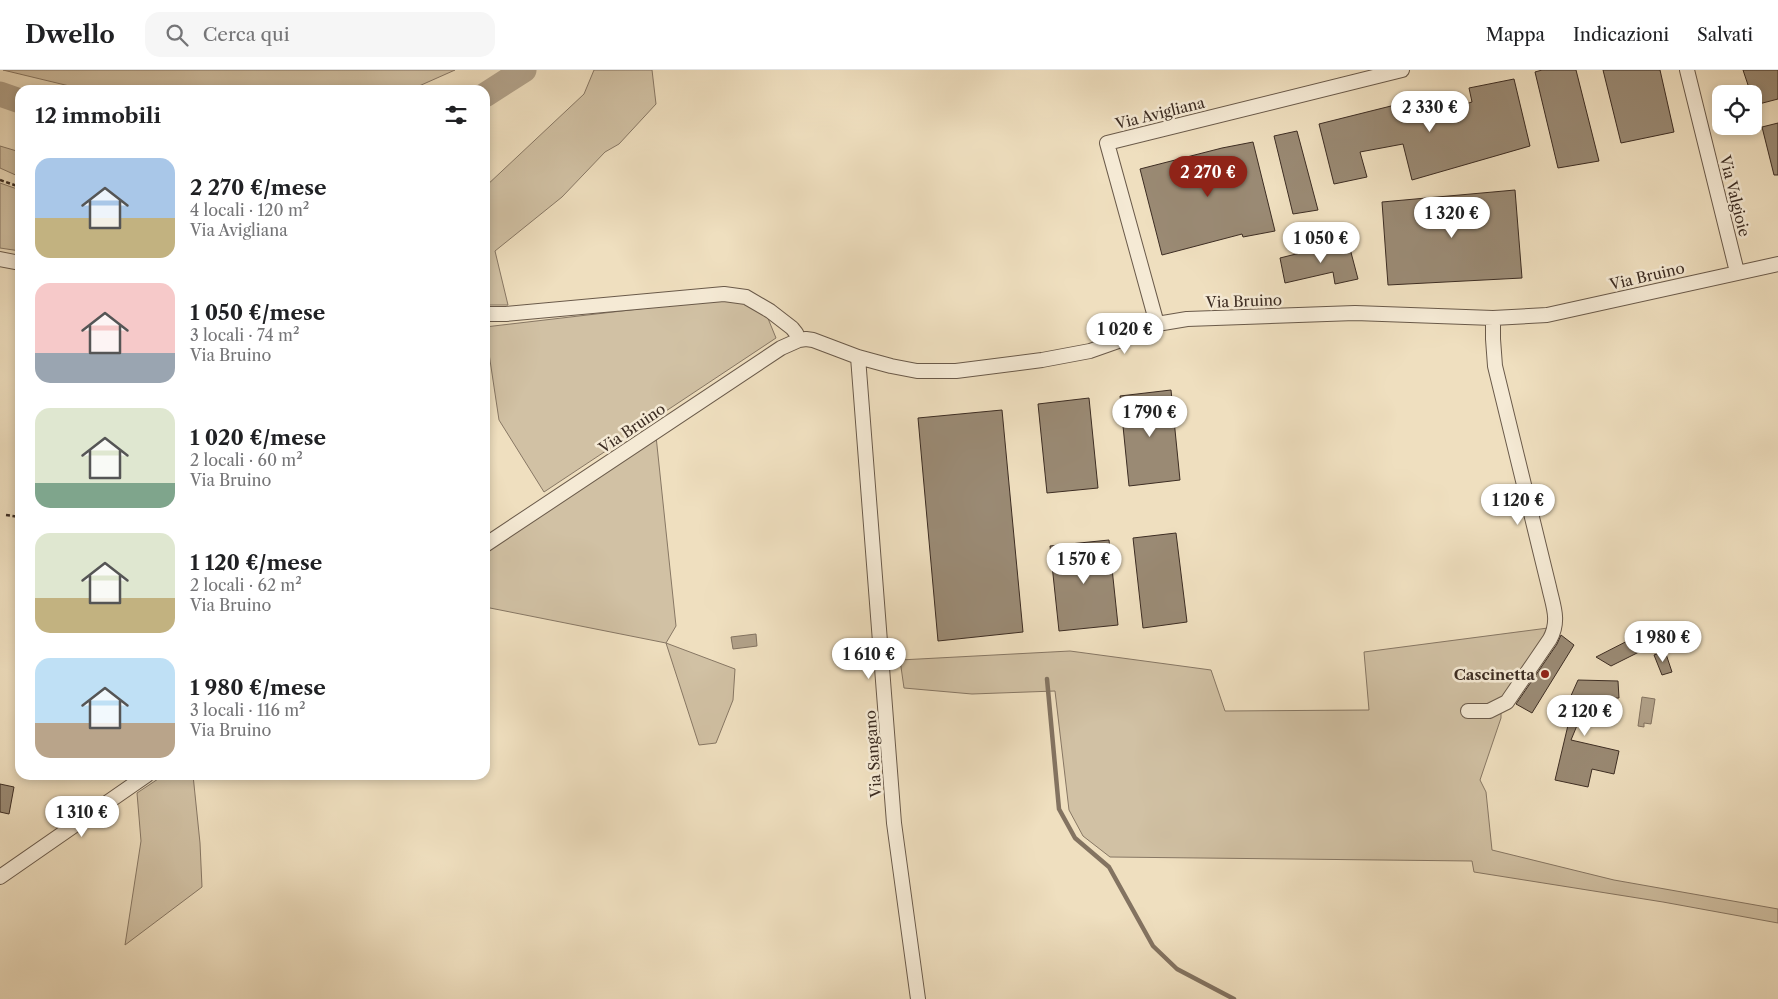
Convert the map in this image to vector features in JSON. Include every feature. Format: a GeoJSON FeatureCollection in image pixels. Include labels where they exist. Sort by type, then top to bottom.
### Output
{"type":"FeatureCollection","features":[{"type":"Feature","properties":{"kind":"street","name":"Via Valgioie"},"geometry":{"type":"LineString","coordinates":[[1687,70],[1737,272]]}},
{"type":"Feature","properties":{"kind":"street","name":"Via Avigliana"},"geometry":{"type":"LineString","coordinates":[[1157,324],[1107,143],[1392,71]]}},
{"type":"Feature","properties":{"kind":"street"},"geometry":{"type":"LineString","coordinates":[[0,259],[15,262]]}},
{"type":"Feature","properties":{"kind":"street","name":"Via Bruino"},"geometry":{"type":"LineString","coordinates":[[490,541],[781,348],[799,340],[813,340],[858,357],[917,371],[956,371],[1042,360],[1090,351],[1127,338],[1157,324],[1187,319],[1355,313],[1493,318],[1547,314],[1778,264]]}},
{"type":"Feature","properties":{"kind":"street"},"geometry":{"type":"LineString","coordinates":[[490,314],[724,294],[746,297],[770,311],[792,328],[799,340]]}},
{"type":"Feature","properties":{"kind":"street"},"geometry":{"type":"LineString","coordinates":[[1468,711],[1489,711],[1507,702],[1556,628],[1556,617],[1549,586],[1495,366],[1493,318]]}},
{"type":"Feature","properties":{"kind":"street","name":"Via Sangano"},"geometry":{"type":"LineString","coordinates":[[858,357],[894,823],[918,999]]}},
{"type":"Feature","properties":{"kind":"street"},"geometry":{"type":"LineString","coordinates":[[0,877],[140,780]]}},
{"type":"Feature","properties":{"kind":"path"},"geometry":{"type":"LineString","coordinates":[[0,180],[15,186]]}},
{"type":"Feature","properties":{"kind":"path"},"geometry":{"type":"LineString","coordinates":[[6,515],[15,516]]}},
{"type":"Feature","properties":{"kind":"shaded area"},"geometry":{"type":"Polygon","coordinates":[[[3,70],[455,70],[421,85],[65,85],[3,70]]]}},
{"type":"Feature","properties":{"kind":"shaded area"},"geometry":{"type":"Polygon","coordinates":[[[594,70],[652,70],[656,104],[619,144],[605,152],[562,197],[495,251],[508,305],[490,305],[490,182],[584,94],[594,70]]]}},
{"type":"Feature","properties":{"kind":"shaded area"},"geometry":{"type":"Polygon","coordinates":[[[0,146],[15,150],[15,175],[0,168],[0,146]]]}},
{"type":"Feature","properties":{"kind":"shaded area"},"geometry":{"type":"Polygon","coordinates":[[[0,183],[15,188],[15,250],[0,248],[0,183]]]}},
{"type":"Feature","properties":{"kind":"shaded area"},"geometry":{"type":"Polygon","coordinates":[[[724,299],[743,302],[767,316],[776,338],[544,492],[499,420],[490,360],[490,326],[724,299]]]}},
{"type":"Feature","properties":{"kind":"shaded area"},"geometry":{"type":"Polygon","coordinates":[[[656,436],[676,626],[666,643],[490,608],[490,550],[656,436]]]}},
{"type":"Feature","properties":{"kind":"shaded area"},"geometry":{"type":"Polygon","coordinates":[[[1548,628],[1548,636],[1501,701],[1501,718],[1480,780],[1486,792],[1492,850],[1614,880],[1778,909],[1778,923],[1663,902],[1474,872],[1472,861],[1110,857],[1083,836],[1069,810],[1055,691],[972,694],[904,688],[900,660],[1070,651],[1211,670],[1225,711],[1369,710],[1364,652],[1548,628]]]}},
{"type":"Feature","properties":{"kind":"shaded area"},"geometry":{"type":"Polygon","coordinates":[[[756,634],[757,646],[733,649],[731,637],[756,634]]]}},
{"type":"Feature","properties":{"kind":"shaded area"},"geometry":{"type":"Polygon","coordinates":[[[666,643],[735,669],[733,700],[716,743],[699,745],[666,643]]]}},
{"type":"Feature","properties":{"kind":"shaded area"},"geometry":{"type":"Polygon","coordinates":[[[1642,697],[1655,699],[1651,724],[1644,723],[1644,727],[1638,726],[1642,697]]]}},
{"type":"Feature","properties":{"kind":"shaded area"},"geometry":{"type":"Polygon","coordinates":[[[156,780],[194,780],[202,887],[125,945],[141,841],[137,793],[156,780]]]}},
{"type":"Feature","properties":{"kind":"building"},"geometry":{"type":"Polygon","coordinates":[[[1542,70],[1576,70],[1599,161],[1558,168],[1535,72],[1542,70]]]}},
{"type":"Feature","properties":{"kind":"building"},"geometry":{"type":"Polygon","coordinates":[[[1603,70],[1660,70],[1674,132],[1621,143],[1603,70]]]}},
{"type":"Feature","properties":{"kind":"building"},"geometry":{"type":"Polygon","coordinates":[[[1743,70],[1778,70],[1778,99],[1762,103],[1762,85],[1748,85],[1743,70]]]}},
{"type":"Feature","properties":{"kind":"building"},"geometry":{"type":"Polygon","coordinates":[[[1514,79],[1530,146],[1412,180],[1403,144],[1360,152],[1367,177],[1334,184],[1319,124],[1435,95],[1438,112],[1472,102],[1469,88],[1514,79]]]}},
{"type":"Feature","properties":{"kind":"building"},"geometry":{"type":"Polygon","coordinates":[[[1778,123],[1778,175],[1774,175],[1762,127],[1778,123]]]}},
{"type":"Feature","properties":{"kind":"building"},"geometry":{"type":"Polygon","coordinates":[[[1297,131],[1318,210],[1293,214],[1274,136],[1297,131]]]}},
{"type":"Feature","properties":{"kind":"building"},"geometry":{"type":"Polygon","coordinates":[[[1253,142],[1275,231],[1243,237],[1242,234],[1162,255],[1140,169],[1253,142]]]}},
{"type":"Feature","properties":{"kind":"building"},"geometry":{"type":"Polygon","coordinates":[[[1515,190],[1522,278],[1388,285],[1382,202],[1515,190]]]}},
{"type":"Feature","properties":{"kind":"building"},"geometry":{"type":"Polygon","coordinates":[[[1348,241],[1358,279],[1335,284],[1333,272],[1285,283],[1280,258],[1348,241]]]}},
{"type":"Feature","properties":{"kind":"building"},"geometry":{"type":"Polygon","coordinates":[[[1171,390],[1180,480],[1129,486],[1120,396],[1171,390]]]}},
{"type":"Feature","properties":{"kind":"building"},"geometry":{"type":"Polygon","coordinates":[[[1089,398],[1098,488],[1047,493],[1038,404],[1089,398]]]}},
{"type":"Feature","properties":{"kind":"building"},"geometry":{"type":"Polygon","coordinates":[[[1002,410],[1023,632],[938,641],[918,418],[1002,410]]]}},
{"type":"Feature","properties":{"kind":"building"},"geometry":{"type":"Polygon","coordinates":[[[1176,533],[1187,622],[1143,628],[1133,538],[1176,533]]]}},
{"type":"Feature","properties":{"kind":"building"},"geometry":{"type":"Polygon","coordinates":[[[1109,540],[1118,625],[1059,631],[1050,546],[1109,540]]]}},
{"type":"Feature","properties":{"kind":"building"},"geometry":{"type":"Polygon","coordinates":[[[1641,634],[1647,648],[1611,666],[1596,657],[1641,634]]]}},
{"type":"Feature","properties":{"kind":"building","name":"Cascinetta"},"geometry":{"type":"Polygon","coordinates":[[[1561,635],[1574,645],[1532,713],[1516,704],[1557,644],[1561,635]]]}},
{"type":"Feature","properties":{"kind":"building"},"geometry":{"type":"Polygon","coordinates":[[[1665,651],[1672,672],[1662,675],[1654,655],[1665,651]]]}},
{"type":"Feature","properties":{"kind":"building"},"geometry":{"type":"Polygon","coordinates":[[[1578,680],[1618,681],[1619,698],[1588,699],[1571,740],[1619,751],[1614,774],[1592,769],[1588,787],[1555,780],[1569,721],[1561,718],[1578,680]]]}},
{"type":"Feature","properties":{"kind":"building"},"geometry":{"type":"Polygon","coordinates":[[[0,784],[14,787],[9,814],[0,812],[0,784]]]}},
{"type":"Feature","properties":{"kind":"waterway"},"geometry":{"type":"LineString","coordinates":[[490,92],[524,70]]}},
{"type":"Feature","properties":{"kind":"waterway"},"geometry":{"type":"LineString","coordinates":[[0,94],[15,99]]}},
{"type":"Feature","properties":{"kind":"waterway"},"geometry":{"type":"LineString","coordinates":[[1047,679],[1059,809],[1075,838],[1109,867],[1153,946],[1177,969],[1234,999]]}},
{"type":"Feature","properties":{"kind":"place","name":"Cascinetta"},"geometry":{"type":"Point","coordinates":[1545,674]}}]}
